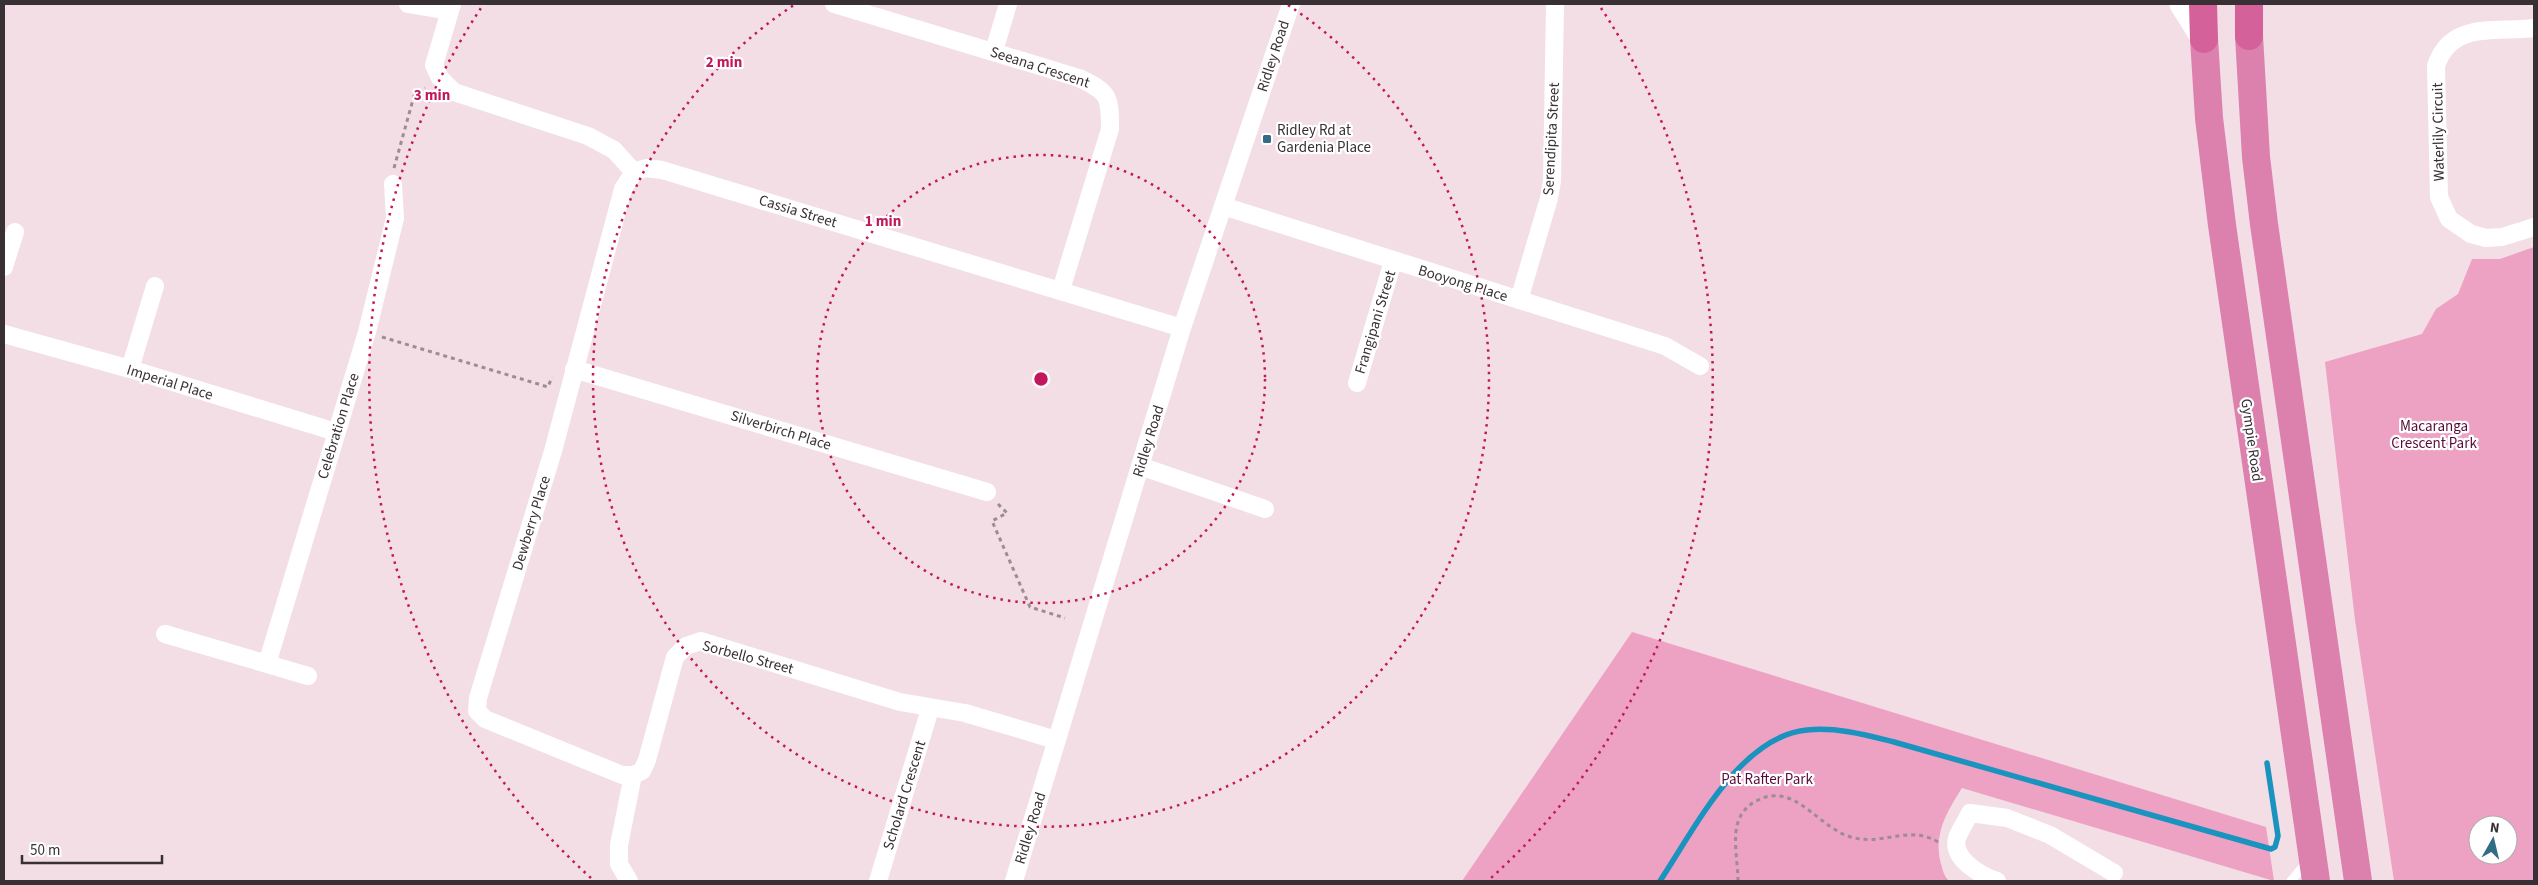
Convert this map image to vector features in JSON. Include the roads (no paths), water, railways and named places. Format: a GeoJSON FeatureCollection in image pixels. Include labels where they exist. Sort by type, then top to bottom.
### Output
{"type":"FeatureCollection","features":[{"type":"Feature","properties":{"kind":"highway"},"geometry":{"type":"LineString","coordinates":[[2203,4],[2204,39]]}},
{"type":"Feature","properties":{"kind":"highway"},"geometry":{"type":"LineString","coordinates":[[2249,4],[2256,156],[2264,224],[2358,881]]}},
{"type":"Feature","properties":{"kind":"highway","name":"Gympie Road"},"geometry":{"type":"LineString","coordinates":[[2204,39],[2209,118],[2222,225],[2314,869]]}},
{"type":"Feature","properties":{"kind":"main road","name":"Gympie Road"},"geometry":{"type":"LineString","coordinates":[[2182,4],[2204,39]]}},
{"type":"Feature","properties":{"kind":"street"},"geometry":{"type":"LineString","coordinates":[[408,4],[450,8],[434,65],[440,78],[454,92],[588,136],[614,150],[634,172]]}},
{"type":"Feature","properties":{"kind":"street","name":"Seeana Crescent"},"geometry":{"type":"LineString","coordinates":[[834,4],[1079,78],[1101,88],[1110,104],[1110,129],[1061,290]]}},
{"type":"Feature","properties":{"kind":"street"},"geometry":{"type":"LineString","coordinates":[[994,52],[1008,4]]}},
{"type":"Feature","properties":{"kind":"street","name":"Ridley Road"},"geometry":{"type":"LineString","coordinates":[[1014,881],[1182,328],[1290,4]]}},
{"type":"Feature","properties":{"kind":"street","name":"Serendipita Street"},"geometry":{"type":"LineString","coordinates":[[1519,300],[1549,198],[1552,181],[1555,4]]}},
{"type":"Feature","properties":{"kind":"street","name":"Waterlily Circuit"},"geometry":{"type":"LineString","coordinates":[[2534,28],[2462,34],[2450,41],[2441,52],[2436,66],[2439,197],[2449,219],[2471,234],[2486,238],[2502,237],[2534,227]]}},
{"type":"Feature","properties":{"kind":"street","name":"Cassia Street"},"geometry":{"type":"LineString","coordinates":[[634,172],[646,168],[662,170],[1182,328]]}},
{"type":"Feature","properties":{"kind":"street","name":"Dewberry Place"},"geometry":{"type":"LineString","coordinates":[[633,775],[622,775],[485,719],[477,711],[478,698],[553,451],[623,190],[634,172]]}},
{"type":"Feature","properties":{"kind":"street","name":"Celebration Place"},"geometry":{"type":"LineString","coordinates":[[267,664],[367,332],[394,218],[393,184]]}},
{"type":"Feature","properties":{"kind":"street","name":"Booyong Place"},"geometry":{"type":"LineString","coordinates":[[1223,206],[1665,346],[1700,366]]}},
{"type":"Feature","properties":{"kind":"street"},"geometry":{"type":"LineString","coordinates":[[4,267],[15,232]]}},
{"type":"Feature","properties":{"kind":"street","name":"Frangipani Street"},"geometry":{"type":"LineString","coordinates":[[1357,383],[1393,261]]}},
{"type":"Feature","properties":{"kind":"street"},"geometry":{"type":"LineString","coordinates":[[130,369],[155,286]]}},
{"type":"Feature","properties":{"kind":"street","name":"Imperial Place"},"geometry":{"type":"LineString","coordinates":[[4,334],[130,369],[336,432]]}},
{"type":"Feature","properties":{"kind":"street","name":"Silverbirch Place"},"geometry":{"type":"LineString","coordinates":[[574,368],[987,492]]}},
{"type":"Feature","properties":{"kind":"street"},"geometry":{"type":"LineString","coordinates":[[1140,466],[1265,509]]}},
{"type":"Feature","properties":{"kind":"street"},"geometry":{"type":"LineString","coordinates":[[165,634],[308,676]]}},
{"type":"Feature","properties":{"kind":"street","name":"Sorbello Street"},"geometry":{"type":"LineString","coordinates":[[629,881],[619,864],[619,845],[633,775],[642,771],[647,760],[675,657],[686,646],[701,641],[930,709],[980,717],[1056,740]]}},
{"type":"Feature","properties":{"kind":"street","name":"Scholard Crescent"},"geometry":{"type":"LineString","coordinates":[[878,881],[930,709]]}},
{"type":"Feature","properties":{"kind":"street"},"geometry":{"type":"LineString","coordinates":[[1997,881],[1981,876],[1964,861],[1958,851],[1956,840],[1970,813],[2007,818],[2050,835],[2114,873]]}},
{"type":"Feature","properties":{"kind":"lane"},"geometry":{"type":"LineString","coordinates":[[2291,881],[2314,869]]}},
{"type":"Feature","properties":{"kind":"waterway"},"geometry":{"type":"LineString","coordinates":[[1660,881],[1704,812],[1740,767],[1761,749],[1783,736],[1807,730],[1818,729],[1862,734],[1894,742],[2271,849],[2275,847],[2278,836],[2267,763]]}},
{"type":"Feature","properties":{"kind":"place","name":"Ridley Rd at Gardenia Place"},"geometry":{"type":"Point","coordinates":[1267,139]}},
{"type":"Feature","properties":{"kind":"park label","name":"Macaranga Crescent Park"},"geometry":{"type":"Point","coordinates":[2434,434]}},
{"type":"Feature","properties":{"kind":"park label","name":"Pat Rafter Park"},"geometry":{"type":"Point","coordinates":[1767,779]}}]}
